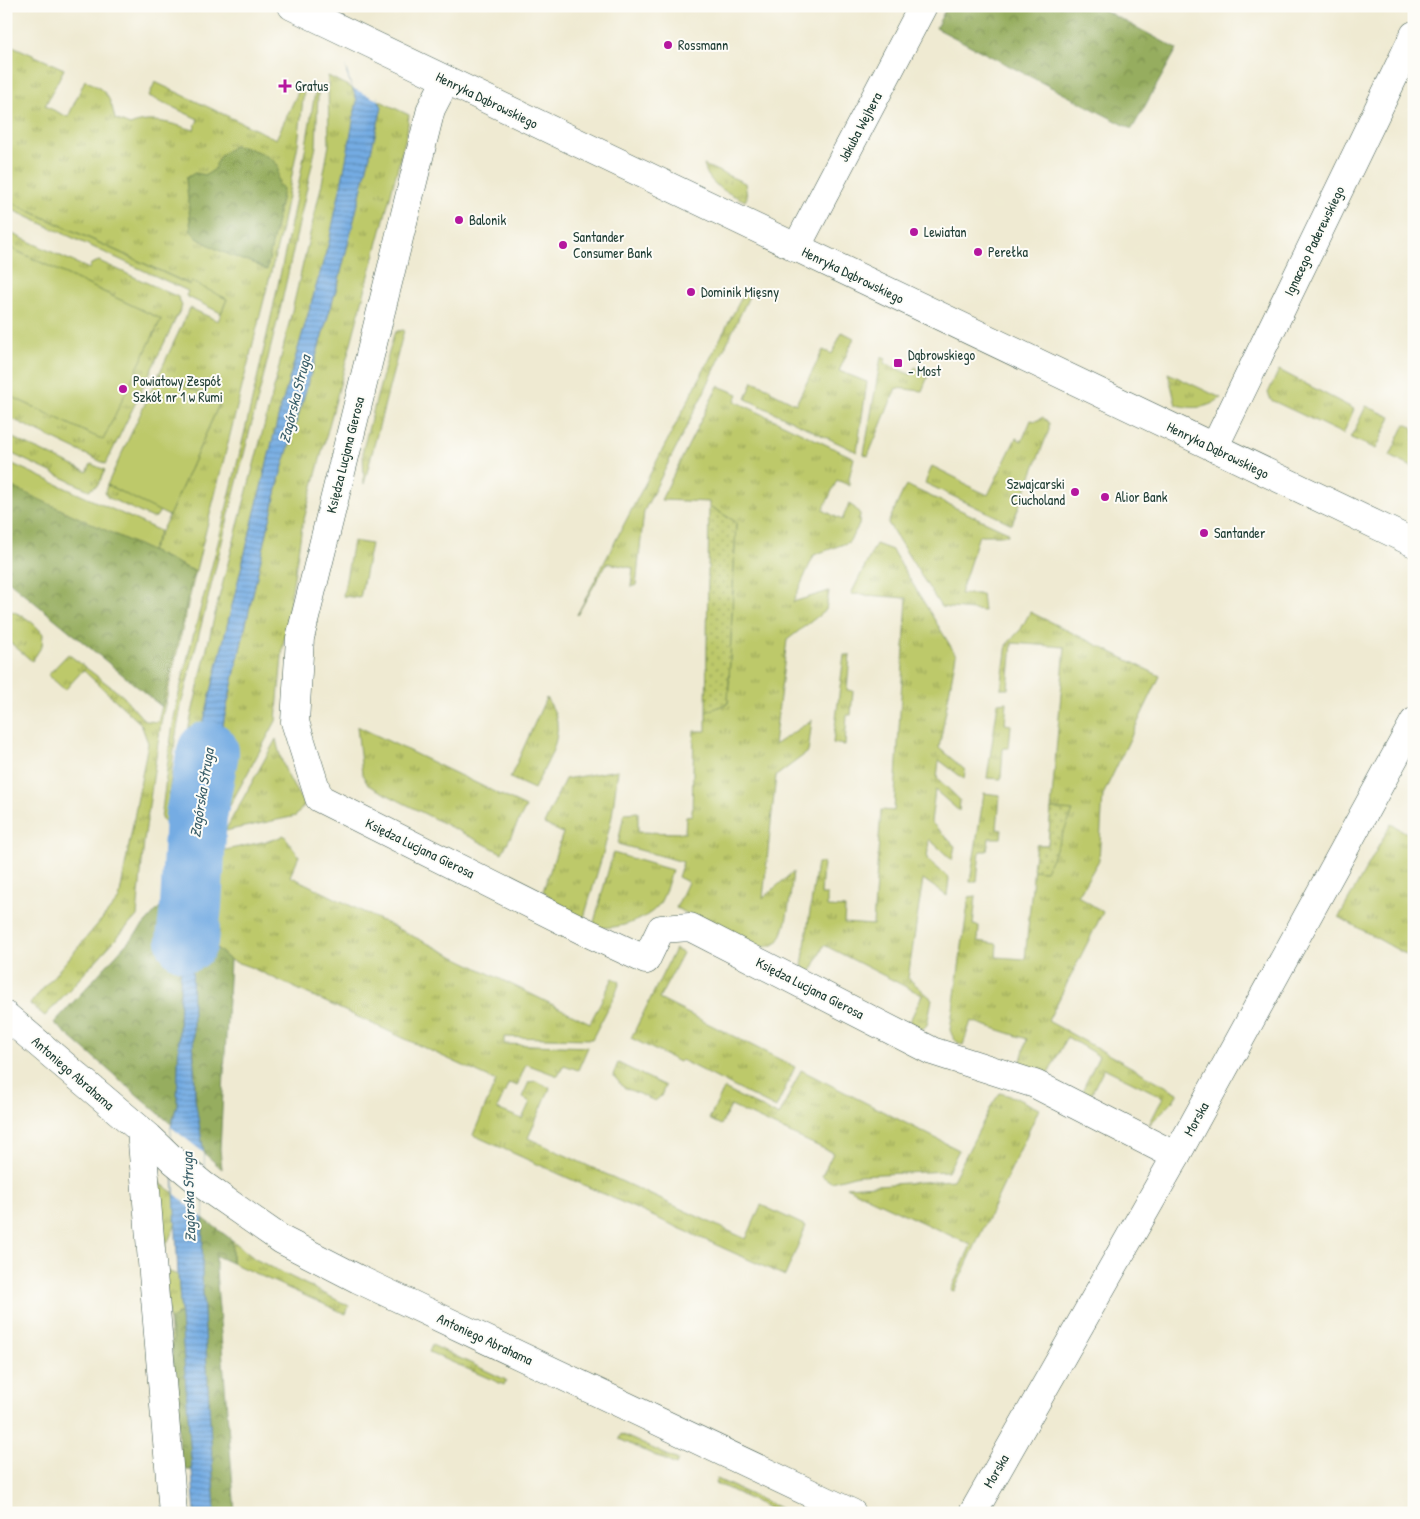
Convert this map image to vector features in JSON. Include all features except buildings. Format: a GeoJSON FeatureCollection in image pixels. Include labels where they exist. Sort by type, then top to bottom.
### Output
{"type":"FeatureCollection","features":[{"type":"Feature","properties":{"kind":"street","name":"Henryka Dąbrowskiego"},"geometry":{"type":"LineString","coordinates":[[292,6],[1414,543]]}},
{"type":"Feature","properties":{"kind":"street","name":"Jakuba Wejhera"},"geometry":{"type":"LineString","coordinates":[[796,248],[923,6]]}},
{"type":"Feature","properties":{"kind":"street","name":"Ignacego Paderewskiego"},"geometry":{"type":"LineString","coordinates":[[1214,448],[1414,35]]}},
{"type":"Feature","properties":{"kind":"street","name":"Księdza Lucjana Gierosa"},"geometry":{"type":"LineString","coordinates":[[446,80],[431,110],[300,638],[295,722],[319,798],[584,931],[646,960],[661,929],[690,927],[932,1051],[1035,1084],[1176,1156]]}},
{"type":"Feature","properties":{"kind":"street","name":"Morska"},"geometry":{"type":"LineString","coordinates":[[973,1513],[1176,1156],[1414,722]]}},
{"type":"Feature","properties":{"kind":"street","name":"Antoniego Abrahama"},"geometry":{"type":"LineString","coordinates":[[6,1016],[203,1185],[282,1240],[358,1279],[852,1513]]}},
{"type":"Feature","properties":{"kind":"street"},"geometry":{"type":"LineString","coordinates":[[140,1130],[174,1513]]}},
{"type":"Feature","properties":{"kind":"green space"},"geometry":{"type":"Polygon","coordinates":[[[947,6],[1096,6],[1177,49],[1132,129],[936,28],[947,6]]]}},
{"type":"Feature","properties":{"kind":"green space"},"geometry":{"type":"Polygon","coordinates":[[[6,43],[64,69],[45,106],[68,117],[85,80],[103,91],[109,99],[115,119],[130,125],[138,122],[154,121],[170,123],[194,130],[198,119],[149,96],[155,82],[276,139],[300,88],[304,90],[298,144],[281,232],[196,570],[161,722],[144,841],[137,916],[45,1016],[30,1004],[119,899],[148,743],[141,724],[83,670],[65,690],[48,675],[68,654],[123,696],[142,718],[147,721],[158,722],[194,571],[151,551],[169,516],[220,402],[159,374],[190,308],[218,321],[227,299],[192,283],[191,285],[6,200],[6,43]]]}},
{"type":"Feature","properties":{"kind":"green space"},"geometry":{"type":"Polygon","coordinates":[[[328,76],[352,88],[357,100],[350,143],[329,242],[279,414],[206,712],[196,757],[184,837],[175,834],[173,823],[189,726],[217,605],[272,396],[322,183],[329,145],[328,76]]]}},
{"type":"Feature","properties":{"kind":"green space"},"geometry":{"type":"Polygon","coordinates":[[[316,87],[318,93],[316,146],[280,310],[181,706],[175,740],[166,823],[161,819],[176,707],[261,363],[296,198],[316,87]]]}},
{"type":"Feature","properties":{"kind":"green space"},"geometry":{"type":"Polygon","coordinates":[[[378,100],[409,115],[407,133],[302,527],[283,646],[276,721],[215,833],[204,837],[206,813],[225,715],[280,476],[339,280],[382,107],[378,100]]]}},
{"type":"Feature","properties":{"kind":"green space"},"geometry":{"type":"Polygon","coordinates":[[[234,146],[258,152],[278,165],[278,183],[283,189],[267,270],[249,261],[218,250],[197,238],[191,231],[186,178],[195,173],[206,175],[215,169],[221,155],[234,146]]]}},
{"type":"Feature","properties":{"kind":"green space"},"geometry":{"type":"Polygon","coordinates":[[[704,165],[745,183],[747,197],[745,201],[714,183],[706,172],[704,165]]]}},
{"type":"Feature","properties":{"kind":"green space"},"geometry":{"type":"Polygon","coordinates":[[[6,200],[190,285],[192,282],[227,299],[221,313],[186,296],[188,291],[6,207],[6,200]]]}},
{"type":"Feature","properties":{"kind":"green space"},"geometry":{"type":"Polygon","coordinates":[[[6,231],[89,269],[91,264],[99,261],[178,297],[182,306],[106,464],[6,416],[6,394],[103,439],[161,319],[6,246],[6,231]]]}},
{"type":"Feature","properties":{"kind":"green space"},"geometry":{"type":"Polygon","coordinates":[[[6,246],[161,319],[103,440],[6,394],[6,246]]]}},
{"type":"Feature","properties":{"kind":"green space"},"geometry":{"type":"Polygon","coordinates":[[[746,289],[751,292],[704,392],[644,511],[636,586],[631,586],[633,568],[607,563],[577,615],[746,289]]]}},
{"type":"Feature","properties":{"kind":"green space"},"geometry":{"type":"Polygon","coordinates":[[[404,330],[364,484],[363,449],[394,334],[397,331],[404,330]]]}},
{"type":"Feature","properties":{"kind":"green space"},"geometry":{"type":"Polygon","coordinates":[[[842,332],[854,338],[839,371],[867,382],[857,452],[746,399],[753,381],[796,404],[823,350],[832,354],[842,332]]]}},
{"type":"Feature","properties":{"kind":"green space"},"geometry":{"type":"Polygon","coordinates":[[[881,357],[886,359],[884,363],[911,375],[915,367],[929,374],[922,391],[896,388],[868,456],[864,454],[881,357]]]}},
{"type":"Feature","properties":{"kind":"green space"},"geometry":{"type":"Polygon","coordinates":[[[1279,370],[1354,409],[1343,434],[1271,400],[1268,393],[1279,370]]]}},
{"type":"Feature","properties":{"kind":"green space"},"geometry":{"type":"Polygon","coordinates":[[[1168,373],[1221,398],[1200,407],[1176,405],[1168,373]]]}},
{"type":"Feature","properties":{"kind":"green space"},"geometry":{"type":"Polygon","coordinates":[[[159,374],[220,402],[169,516],[107,485],[159,374]]]}},
{"type":"Feature","properties":{"kind":"green space"},"geometry":{"type":"Polygon","coordinates":[[[718,386],[738,394],[735,401],[854,458],[849,478],[850,486],[837,480],[823,510],[842,520],[849,504],[860,514],[859,525],[849,542],[814,555],[793,602],[829,591],[826,610],[787,640],[774,745],[812,720],[808,752],[776,776],[763,898],[793,872],[788,911],[783,931],[775,944],[766,947],[756,946],[676,908],[688,882],[678,877],[683,862],[618,844],[624,813],[638,812],[638,832],[685,833],[686,816],[692,815],[694,731],[706,731],[706,712],[728,703],[736,522],[709,506],[709,502],[661,500],[718,386]]]}},
{"type":"Feature","properties":{"kind":"green space"},"geometry":{"type":"Polygon","coordinates":[[[1366,406],[1391,417],[1376,449],[1351,438],[1366,406]]]}},
{"type":"Feature","properties":{"kind":"green space"},"geometry":{"type":"Polygon","coordinates":[[[1043,417],[1049,423],[1049,430],[1012,524],[925,483],[932,466],[988,495],[1016,438],[1022,441],[1031,420],[1036,421],[1043,417]]]}},
{"type":"Feature","properties":{"kind":"green space"},"geometry":{"type":"Polygon","coordinates":[[[1405,424],[1414,428],[1414,468],[1390,456],[1405,424]]]}},
{"type":"Feature","properties":{"kind":"green space"},"geometry":{"type":"Polygon","coordinates":[[[6,435],[87,472],[91,464],[105,470],[98,485],[89,490],[6,451],[6,435]]]}},
{"type":"Feature","properties":{"kind":"green space"},"geometry":{"type":"Polygon","coordinates":[[[6,461],[160,531],[151,551],[6,484],[6,461]]]}},
{"type":"Feature","properties":{"kind":"green space"},"geometry":{"type":"Polygon","coordinates":[[[6,484],[194,571],[162,707],[6,579],[6,484]]]}},
{"type":"Feature","properties":{"kind":"green space"},"geometry":{"type":"Polygon","coordinates":[[[107,485],[160,511],[156,517],[152,518],[107,497],[105,492],[107,485]]]}},
{"type":"Feature","properties":{"kind":"green space"},"geometry":{"type":"Polygon","coordinates":[[[906,485],[1008,532],[1008,535],[979,535],[960,594],[982,594],[984,611],[941,607],[888,523],[906,485]]]}},
{"type":"Feature","properties":{"kind":"green space"},"geometry":{"type":"Polygon","coordinates":[[[709,506],[736,522],[728,703],[706,712],[709,506]]]}},
{"type":"Feature","properties":{"kind":"green space"},"geometry":{"type":"Polygon","coordinates":[[[353,541],[371,544],[360,598],[343,596],[353,541]]]}},
{"type":"Feature","properties":{"kind":"green space"},"geometry":{"type":"Polygon","coordinates":[[[876,544],[892,550],[956,655],[939,748],[965,770],[964,779],[939,760],[937,778],[960,800],[959,811],[935,790],[931,822],[955,846],[952,860],[929,839],[927,859],[949,878],[947,896],[923,879],[908,978],[932,999],[927,1025],[923,1029],[909,1023],[922,995],[824,945],[810,974],[802,966],[817,863],[823,863],[821,895],[827,895],[827,907],[845,908],[844,923],[873,925],[881,810],[894,811],[907,598],[851,594],[876,544]]]}},
{"type":"Feature","properties":{"kind":"green space"},"geometry":{"type":"Polygon","coordinates":[[[6,610],[17,613],[27,619],[43,634],[42,646],[32,661],[6,639],[6,610]]]}},
{"type":"Feature","properties":{"kind":"green space"},"geometry":{"type":"Polygon","coordinates":[[[1030,612],[1160,676],[1103,795],[1099,860],[1078,896],[1103,912],[1048,1021],[1178,1093],[1173,1101],[1149,1125],[1163,1097],[1104,1068],[1090,1096],[1081,1093],[1099,1056],[1067,1037],[1047,1076],[1020,1064],[1027,1039],[971,1021],[963,1045],[958,1043],[950,1030],[969,897],[976,896],[973,925],[979,926],[978,941],[997,944],[996,957],[1025,959],[1036,845],[1048,845],[1065,647],[1012,643],[1008,689],[1001,689],[1007,644],[1021,629],[1030,612]]]}},
{"type":"Feature","properties":{"kind":"green space"},"geometry":{"type":"Polygon","coordinates":[[[844,655],[850,655],[847,690],[853,691],[851,715],[847,715],[845,745],[833,743],[844,655]]]}},
{"type":"Feature","properties":{"kind":"green space"},"geometry":{"type":"Polygon","coordinates":[[[546,698],[557,721],[557,732],[551,755],[534,789],[510,778],[546,698]]]}},
{"type":"Feature","properties":{"kind":"green space"},"geometry":{"type":"Polygon","coordinates":[[[1007,702],[1005,724],[1011,725],[1009,748],[1003,748],[1001,779],[987,778],[998,703],[1007,702]]]}},
{"type":"Feature","properties":{"kind":"green space"},"geometry":{"type":"Polygon","coordinates":[[[357,726],[526,807],[502,853],[368,785],[362,774],[357,726]]]}},
{"type":"Feature","properties":{"kind":"green space"},"geometry":{"type":"Polygon","coordinates":[[[276,739],[287,773],[305,804],[296,816],[225,831],[276,739]]]}},
{"type":"Feature","properties":{"kind":"green space"},"geometry":{"type":"Polygon","coordinates":[[[618,770],[612,816],[583,921],[575,917],[543,891],[563,833],[544,824],[565,779],[618,770]]]}},
{"type":"Feature","properties":{"kind":"green space"},"geometry":{"type":"Polygon","coordinates":[[[984,793],[1000,795],[997,829],[1002,830],[1001,838],[989,838],[987,851],[980,851],[977,882],[970,882],[984,793]]]}},
{"type":"Feature","properties":{"kind":"green space"},"geometry":{"type":"Polygon","coordinates":[[[1051,809],[1073,811],[1046,871],[1033,870],[1036,845],[1048,845],[1051,809]]]}},
{"type":"Feature","properties":{"kind":"green space"},"geometry":{"type":"Polygon","coordinates":[[[1391,824],[1414,837],[1414,959],[1339,917],[1391,824]]]}},
{"type":"Feature","properties":{"kind":"green space"},"geometry":{"type":"Polygon","coordinates":[[[284,835],[299,856],[290,876],[590,1023],[613,978],[620,982],[592,1039],[504,1037],[504,1044],[588,1047],[578,1070],[564,1065],[558,1076],[526,1064],[517,1086],[509,1083],[497,1109],[522,1119],[530,1102],[522,1097],[529,1082],[536,1081],[550,1088],[528,1138],[746,1239],[761,1205],[806,1226],[785,1276],[473,1135],[496,1081],[250,967],[230,960],[210,942],[203,917],[197,919],[201,901],[203,855],[276,839],[284,835]]]}},
{"type":"Feature","properties":{"kind":"green space"},"geometry":{"type":"Polygon","coordinates":[[[613,853],[672,870],[661,901],[649,914],[634,922],[617,927],[593,926],[613,853]]]}},
{"type":"Feature","properties":{"kind":"green space"},"geometry":{"type":"Polygon","coordinates":[[[183,878],[177,1105],[171,1124],[54,1023],[180,885],[183,878]]]}},
{"type":"Feature","properties":{"kind":"green space"},"geometry":{"type":"Polygon","coordinates":[[[212,916],[210,942],[230,960],[220,1149],[222,1169],[204,1153],[196,1108],[193,1036],[192,940],[197,919],[212,916]]]}},
{"type":"Feature","properties":{"kind":"green space"},"geometry":{"type":"Polygon","coordinates":[[[675,949],[683,953],[659,999],[795,1067],[776,1108],[681,1060],[679,1062],[631,1038],[675,949]]]}},
{"type":"Feature","properties":{"kind":"green space"},"geometry":{"type":"Polygon","coordinates":[[[618,1063],[665,1086],[661,1096],[655,1101],[623,1087],[613,1075],[618,1063]]]}},
{"type":"Feature","properties":{"kind":"green space"},"geometry":{"type":"Polygon","coordinates":[[[801,1070],[959,1150],[948,1171],[858,1175],[831,1182],[822,1176],[833,1153],[731,1106],[721,1125],[709,1119],[724,1089],[779,1116],[801,1070]]]}},
{"type":"Feature","properties":{"kind":"green space"},"geometry":{"type":"Polygon","coordinates":[[[1000,1093],[1014,1097],[1039,1109],[954,1291],[951,1290],[971,1245],[846,1187],[953,1180],[1000,1093]]]}},
{"type":"Feature","properties":{"kind":"green space"},"geometry":{"type":"Polygon","coordinates":[[[156,1180],[175,1194],[176,1222],[161,1255],[156,1180]]]}},
{"type":"Feature","properties":{"kind":"green space"},"geometry":{"type":"Polygon","coordinates":[[[203,1218],[232,1240],[232,1263],[216,1256],[216,1271],[235,1513],[215,1513],[202,1277],[203,1218]]]}},
{"type":"Feature","properties":{"kind":"green space"},"geometry":{"type":"Polygon","coordinates":[[[232,1240],[255,1259],[349,1306],[346,1314],[232,1263],[232,1240]]]}},
{"type":"Feature","properties":{"kind":"green space"},"geometry":{"type":"Polygon","coordinates":[[[164,1270],[178,1275],[181,1313],[177,1314],[170,1328],[174,1339],[172,1352],[164,1270]]]}},
{"type":"Feature","properties":{"kind":"green space"},"geometry":{"type":"Polygon","coordinates":[[[181,1313],[192,1470],[186,1470],[181,1466],[172,1352],[174,1339],[169,1320],[181,1313]]]}},
{"type":"Feature","properties":{"kind":"green space"},"geometry":{"type":"Polygon","coordinates":[[[432,1345],[506,1380],[504,1385],[429,1352],[432,1345]]]}},
{"type":"Feature","properties":{"kind":"green space"},"geometry":{"type":"Polygon","coordinates":[[[621,1434],[678,1460],[676,1465],[619,1439],[621,1434]]]}},
{"type":"Feature","properties":{"kind":"green space"},"geometry":{"type":"Polygon","coordinates":[[[717,1479],[790,1513],[779,1513],[716,1483],[717,1479]]]}},
{"type":"Feature","properties":{"kind":"water"},"geometry":{"type":"Polygon","coordinates":[[[343,36],[367,76],[382,107],[339,280],[280,476],[225,715],[206,813],[204,837],[184,837],[196,757],[206,712],[279,414],[329,242],[344,171],[357,100],[347,74],[343,36]]]}},
{"type":"Feature","properties":{"kind":"water"},"geometry":{"type":"Polygon","coordinates":[[[203,855],[201,901],[192,940],[193,1036],[195,1100],[204,1153],[202,1277],[215,1513],[195,1513],[178,1275],[171,1127],[177,1105],[184,856],[203,855]]]}},
{"type":"Feature","properties":{"kind":"pier"},"geometry":{"type":"Polygon","coordinates":[[[327,6],[363,6],[369,76],[377,91],[378,100],[352,88],[343,58],[341,38],[336,35],[327,6]]]}},
{"type":"Feature","properties":{"kind":"pier"},"geometry":{"type":"Polygon","coordinates":[[[171,1127],[204,1153],[203,1218],[175,1194],[171,1127]]]}},
{"type":"Feature","properties":{"kind":"waterway","name":"Zagórska Struga"},"geometry":{"type":"LineString","coordinates":[[187,941],[196,816],[208,752]]}},
{"type":"Feature","properties":{"kind":"place","name":"Rossmann"},"geometry":{"type":"Point","coordinates":[668,45]}},
{"type":"Feature","properties":{"kind":"place","name":"Gratus"},"geometry":{"type":"Point","coordinates":[285,86]}},
{"type":"Feature","properties":{"kind":"place","name":"Balonik"},"geometry":{"type":"Point","coordinates":[459,220]}},
{"type":"Feature","properties":{"kind":"place","name":"Lewiatan"},"geometry":{"type":"Point","coordinates":[914,232]}},
{"type":"Feature","properties":{"kind":"place","name":"Santander Consumer Bank"},"geometry":{"type":"Point","coordinates":[563,245]}},
{"type":"Feature","properties":{"kind":"place","name":"Perełka"},"geometry":{"type":"Point","coordinates":[978,252]}},
{"type":"Feature","properties":{"kind":"place","name":"Dominik Mięsny"},"geometry":{"type":"Point","coordinates":[691,292]}},
{"type":"Feature","properties":{"kind":"place","name":"Dąbrowskiego - Most"},"geometry":{"type":"Point","coordinates":[898,363]}},
{"type":"Feature","properties":{"kind":"place","name":"Powiatowy Zespół Szkół nr 1 w Rumi"},"geometry":{"type":"Point","coordinates":[123,389]}},
{"type":"Feature","properties":{"kind":"place","name":"Szwajcarski Ciucholand"},"geometry":{"type":"Point","coordinates":[1075,492]}},
{"type":"Feature","properties":{"kind":"place","name":"Alior Bank"},"geometry":{"type":"Point","coordinates":[1105,497]}},
{"type":"Feature","properties":{"kind":"place","name":"Santander"},"geometry":{"type":"Point","coordinates":[1204,533]}}]}
